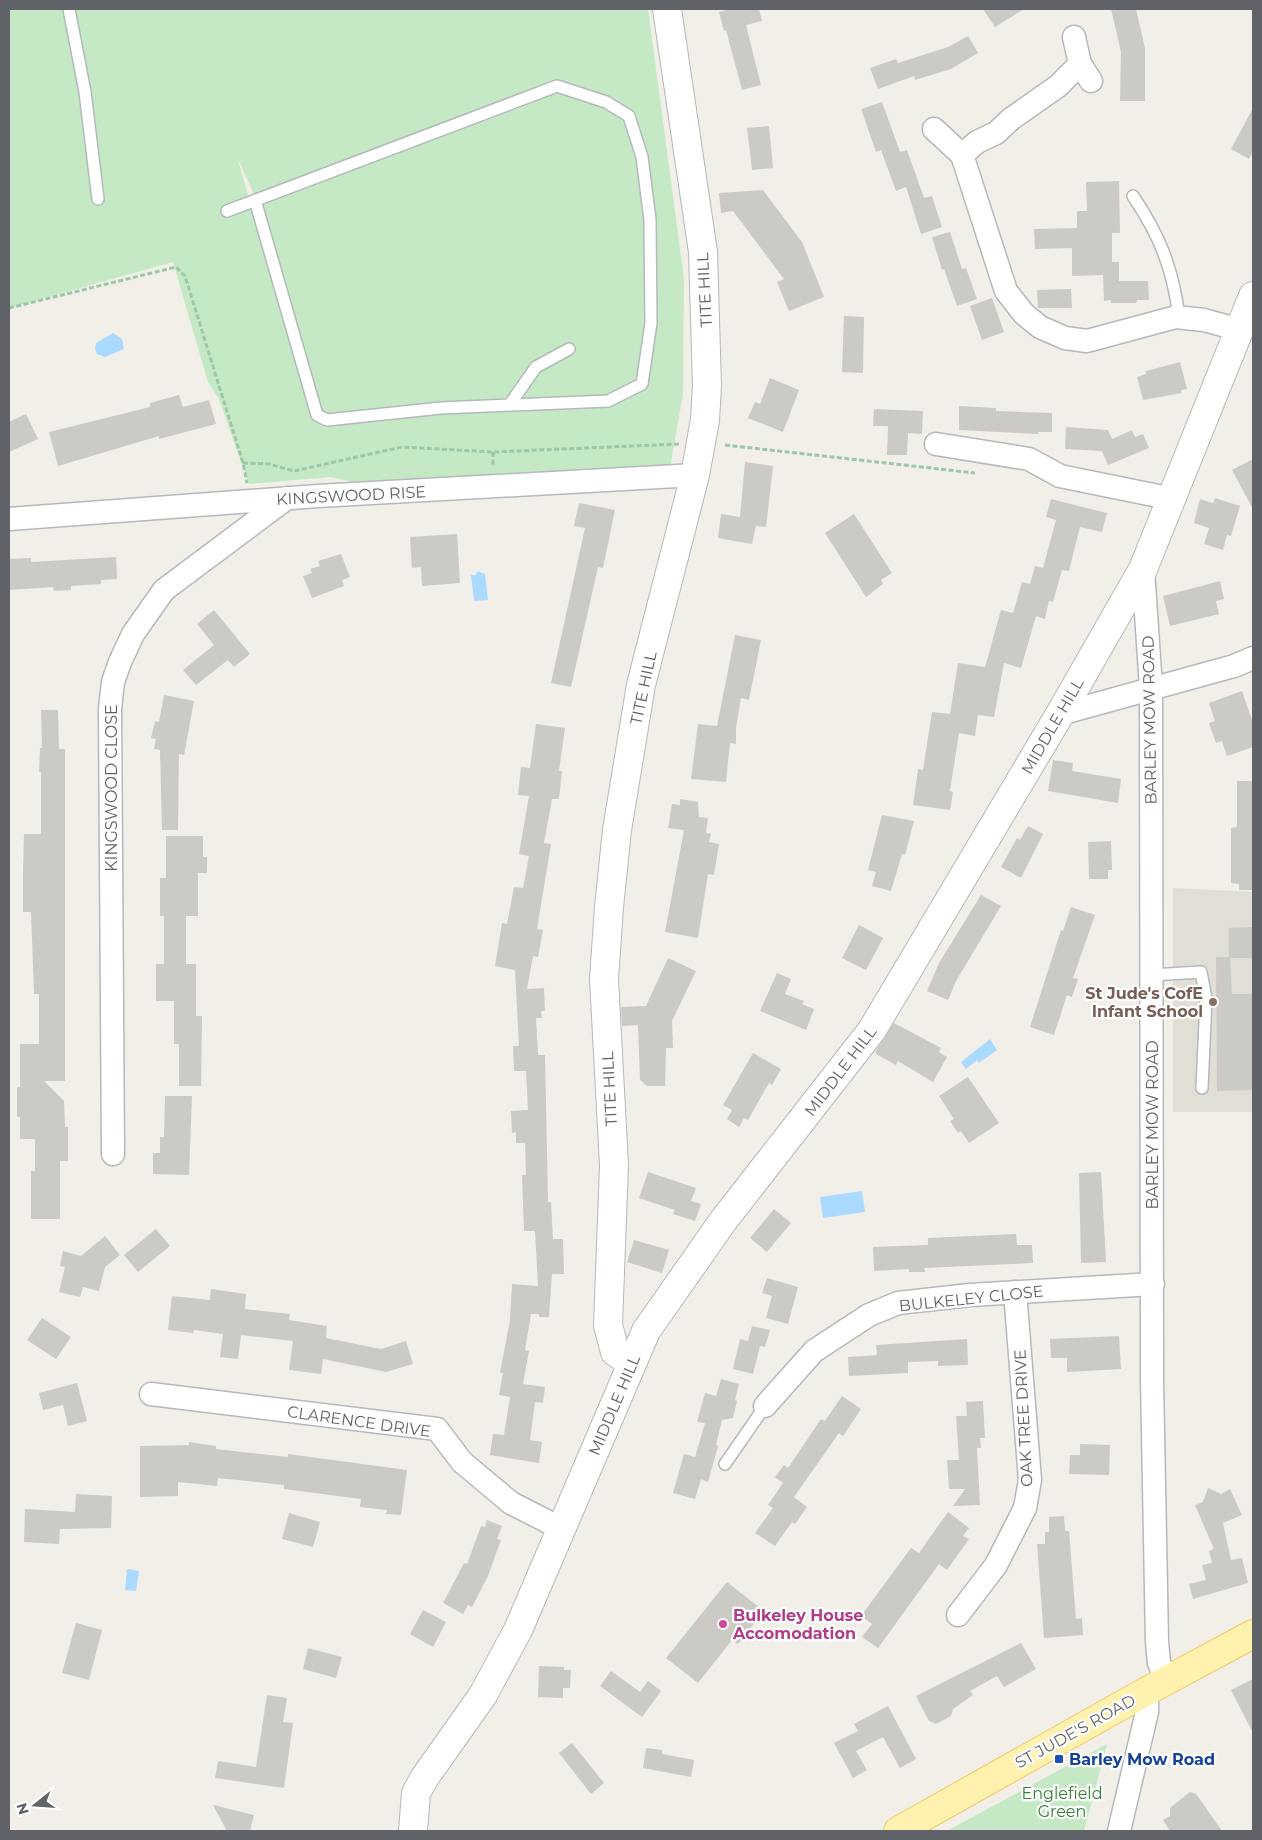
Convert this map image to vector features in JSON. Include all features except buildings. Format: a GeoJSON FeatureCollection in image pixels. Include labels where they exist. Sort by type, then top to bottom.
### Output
{"type":"FeatureCollection","features":[{"type":"Feature","properties":{"kind":"main road","name":"ST JUDE'S ROAD"},"geometry":{"type":"LineString","coordinates":[[898,1831],[1157,1685],[1253,1634]]}},
{"type":"Feature","properties":{"kind":"street","name":"TITE HILL"},"geometry":{"type":"LineString","coordinates":[[632,1363],[615,1352],[608,1325],[614,1165],[604,979],[609,906],[618,830],[641,685],[694,475],[705,420],[707,386],[703,252],[666,9]]}},
{"type":"Feature","properties":{"kind":"street"},"geometry":{"type":"LineString","coordinates":[[962,155],[977,142],[996,133],[1011,119],[1058,86],[1085,72],[1074,37]]}},
{"type":"Feature","properties":{"kind":"street"},"geometry":{"type":"LineString","coordinates":[[934,130],[962,155],[1006,291],[1024,314],[1040,327],[1065,338],[1088,341],[1118,334],[1143,324],[1179,317],[1204,320],[1240,330]]}},
{"type":"Feature","properties":{"kind":"street","name":"MIDDLE HILL"},"geometry":{"type":"LineString","coordinates":[[413,1831],[416,1793],[425,1777],[483,1695],[518,1630],[646,1331],[723,1221],[872,1030],[1060,714],[1143,569],[1253,296]]}},
{"type":"Feature","properties":{"kind":"street"},"geometry":{"type":"LineString","coordinates":[[936,444],[1029,460],[1060,476],[1173,498]]}},
{"type":"Feature","properties":{"kind":"street","name":"KINGSWOOD RISE"},"geometry":{"type":"LineString","coordinates":[[9,519],[287,498],[694,475]]}},
{"type":"Feature","properties":{"kind":"street","name":"KINGSWOOD CLOSE"},"geometry":{"type":"LineString","coordinates":[[113,1154],[110,709],[113,682],[133,634],[164,590],[287,498]]}},
{"type":"Feature","properties":{"kind":"street","name":"BARLEY MOW ROAD"},"geometry":{"type":"LineString","coordinates":[[1119,1831],[1147,1712],[1157,1685],[1160,1663],[1157,1642],[1152,1379],[1154,1284],[1151,688],[1143,569]]}},
{"type":"Feature","properties":{"kind":"street"},"geometry":{"type":"LineString","coordinates":[[1060,714],[1234,666],[1253,658]]}},
{"type":"Feature","properties":{"kind":"street","name":"BULKELEY CLOSE"},"geometry":{"type":"LineString","coordinates":[[765,1406],[814,1351],[870,1315],[898,1304],[1015,1292],[1154,1284]]}},
{"type":"Feature","properties":{"kind":"street","name":"OAK TREE DRIVE"},"geometry":{"type":"LineString","coordinates":[[958,1615],[996,1565],[1025,1508],[1030,1480],[1015,1292]]}},
{"type":"Feature","properties":{"kind":"street","name":"CLARENCE DRIVE"},"geometry":{"type":"LineString","coordinates":[[151,1394],[436,1429],[462,1462],[511,1503],[562,1528]]}},
{"type":"Feature","properties":{"kind":"lane"},"geometry":{"type":"LineString","coordinates":[[69,9],[85,92],[98,199]]}},
{"type":"Feature","properties":{"kind":"lane"},"geometry":{"type":"LineString","coordinates":[[227,210],[557,86],[606,102],[629,116],[642,157],[650,220],[651,323],[642,384],[608,401],[440,408],[327,420],[317,415],[255,200]]}},
{"type":"Feature","properties":{"kind":"lane"},"geometry":{"type":"LineString","coordinates":[[1134,196],[1158,236],[1170,267],[1179,317]]}},
{"type":"Feature","properties":{"kind":"lane"},"geometry":{"type":"LineString","coordinates":[[510,404],[536,367],[569,349]]}},
{"type":"Feature","properties":{"kind":"lane"},"geometry":{"type":"LineString","coordinates":[[1151,975],[1201,972],[1206,999],[1202,1088]]}},
{"type":"Feature","properties":{"kind":"lane"},"geometry":{"type":"LineString","coordinates":[[725,1464],[765,1406]]}},
{"type":"Feature","properties":{"kind":"path"},"geometry":{"type":"LineString","coordinates":[[9,308],[176,268],[186,276],[244,463],[269,464],[294,471],[402,448],[493,452],[687,444]]}},
{"type":"Feature","properties":{"kind":"path"},"geometry":{"type":"LineString","coordinates":[[725,445],[982,474]]}},
{"type":"Feature","properties":{"kind":"shaded area","name":"St Jude's CofE Infant School"},"geometry":{"type":"Polygon","coordinates":[[[1173,888],[1253,892],[1253,1112],[1173,1112],[1173,888]]]}},
{"type":"Feature","properties":{"kind":"green space"},"geometry":{"type":"Polygon","coordinates":[[[9,9],[648,9],[684,279],[683,394],[670,468],[420,498],[331,477],[249,484],[219,399],[208,382],[173,262],[9,308],[9,9]],[[238,159],[311,414],[252,190],[238,159]]]}},
{"type":"Feature","properties":{"kind":"green space","name":"Englefield Green"},"geometry":{"type":"Polygon","coordinates":[[[1107,1744],[1084,1831],[947,1831],[1107,1744]]]}},
{"type":"Feature","properties":{"kind":"water"},"geometry":{"type":"Polygon","coordinates":[[[113,333],[122,339],[124,349],[105,357],[97,354],[95,349],[96,343],[113,333]]]}},
{"type":"Feature","properties":{"kind":"water"},"geometry":{"type":"Polygon","coordinates":[[[478,571],[485,574],[488,600],[474,601],[471,575],[475,575],[478,571]]]}},
{"type":"Feature","properties":{"kind":"water"},"geometry":{"type":"Polygon","coordinates":[[[990,1039],[997,1050],[979,1063],[977,1060],[966,1069],[961,1062],[990,1039]]]}},
{"type":"Feature","properties":{"kind":"water"},"geometry":{"type":"Polygon","coordinates":[[[862,1191],[865,1212],[823,1218],[820,1197],[862,1191]]]}},
{"type":"Feature","properties":{"kind":"water"},"geometry":{"type":"Polygon","coordinates":[[[127,1569],[139,1571],[136,1591],[125,1590],[127,1569]]]}},
{"type":"Feature","properties":{"kind":"place","name":"St Jude's CofE Infant School"},"geometry":{"type":"Point","coordinates":[1213,1002]}},
{"type":"Feature","properties":{"kind":"place","name":"Bulkeley House Accomodation"},"geometry":{"type":"Point","coordinates":[723,1624]}},
{"type":"Feature","properties":{"kind":"place","name":"Barley Mow Road"},"geometry":{"type":"Point","coordinates":[1059,1759]}}]}
